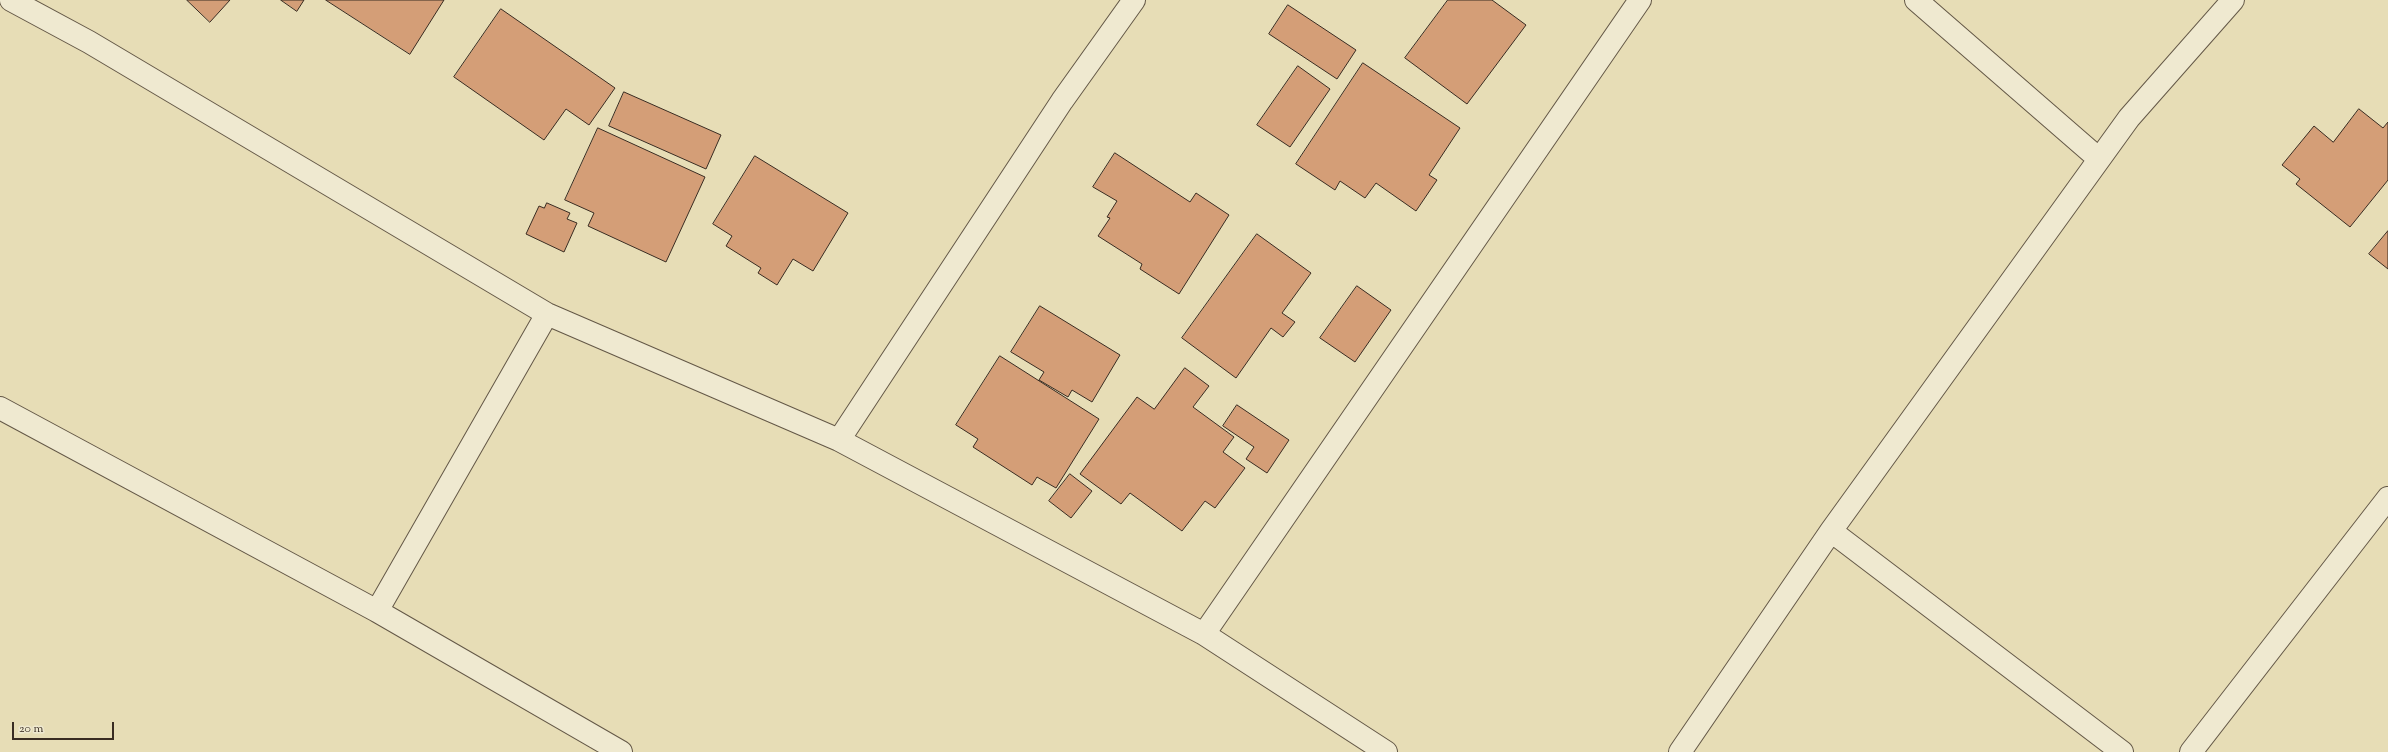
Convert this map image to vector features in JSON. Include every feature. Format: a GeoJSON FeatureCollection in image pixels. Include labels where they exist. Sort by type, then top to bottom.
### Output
{"type":"FeatureCollection","features":[{"type":"Feature","properties":{"kind":"street"},"geometry":{"type":"LineString","coordinates":[[11,0],[88,42],[547,314],[839,440],[1204,634],[1386,752]]}},
{"type":"Feature","properties":{"kind":"street"},"geometry":{"type":"LineString","coordinates":[[839,440],[1062,101],[1134,0]]}},
{"type":"Feature","properties":{"kind":"street"},"geometry":{"type":"LineString","coordinates":[[1204,634],[1640,0]]}},
{"type":"Feature","properties":{"kind":"street"},"geometry":{"type":"LineString","coordinates":[[1916,0],[2099,159]]}},
{"type":"Feature","properties":{"kind":"street"},"geometry":{"type":"LineString","coordinates":[[1680,752],[1831,531],[2129,118],[2233,0]]}},
{"type":"Feature","properties":{"kind":"street"},"geometry":{"type":"LineString","coordinates":[[377,611],[547,314]]}},
{"type":"Feature","properties":{"kind":"street"},"geometry":{"type":"LineString","coordinates":[[0,408],[377,611],[622,752]]}},
{"type":"Feature","properties":{"kind":"street"},"geometry":{"type":"LineString","coordinates":[[2191,752],[2388,498]]}},
{"type":"Feature","properties":{"kind":"street"},"geometry":{"type":"LineString","coordinates":[[1831,531],[2122,752]]}},
{"type":"Feature","properties":{"kind":"building"},"geometry":{"type":"Polygon","coordinates":[[[187,0],[230,0],[210,22],[187,0]]]}},
{"type":"Feature","properties":{"kind":"building"},"geometry":{"type":"Polygon","coordinates":[[[281,0],[304,0],[297,11],[281,0]]]}},
{"type":"Feature","properties":{"kind":"building"},"geometry":{"type":"Polygon","coordinates":[[[326,0],[444,0],[410,54],[326,0]]]}},
{"type":"Feature","properties":{"kind":"building"},"geometry":{"type":"Polygon","coordinates":[[[1448,0],[1492,0],[1526,25],[1467,104],[1405,58],[1448,0]]]}},
{"type":"Feature","properties":{"kind":"building"},"geometry":{"type":"Polygon","coordinates":[[[1288,5],[1356,50],[1337,79],[1269,34],[1288,5]]]}},
{"type":"Feature","properties":{"kind":"building"},"geometry":{"type":"Polygon","coordinates":[[[501,9],[615,88],[589,125],[566,109],[544,140],[454,77],[501,9]]]}},
{"type":"Feature","properties":{"kind":"building"},"geometry":{"type":"Polygon","coordinates":[[[1363,63],[1460,128],[1429,175],[1437,180],[1416,211],[1376,183],[1365,198],[1340,181],[1335,190],[1296,164],[1363,63]]]}},
{"type":"Feature","properties":{"kind":"building"},"geometry":{"type":"Polygon","coordinates":[[[1298,66],[1330,89],[1290,147],[1257,125],[1298,66]]]}},
{"type":"Feature","properties":{"kind":"building"},"geometry":{"type":"Polygon","coordinates":[[[624,92],[721,135],[706,169],[609,126],[624,92]]]}},
{"type":"Feature","properties":{"kind":"building"},"geometry":{"type":"Polygon","coordinates":[[[2359,109],[2383,128],[2388,122],[2388,180],[2350,227],[2296,184],[2300,179],[2282,165],[2314,126],[2333,142],[2359,109]]]}},
{"type":"Feature","properties":{"kind":"building"},"geometry":{"type":"Polygon","coordinates":[[[598,128],[705,177],[666,262],[588,226],[594,213],[565,200],[598,128]]]}},
{"type":"Feature","properties":{"kind":"building"},"geometry":{"type":"Polygon","coordinates":[[[1115,153],[1190,202],[1196,193],[1229,215],[1179,294],[1140,269],[1142,264],[1098,236],[1110,218],[1107,217],[1117,201],[1093,187],[1115,153]]]}},
{"type":"Feature","properties":{"kind":"building"},"geometry":{"type":"Polygon","coordinates":[[[755,156],[848,213],[813,271],[793,259],[777,285],[758,273],[761,268],[726,246],[732,236],[713,224],[755,156]]]}},
{"type":"Feature","properties":{"kind":"building"},"geometry":{"type":"Polygon","coordinates":[[[547,203],[570,213],[567,219],[577,223],[564,252],[526,234],[539,206],[544,208],[547,203]]]}},
{"type":"Feature","properties":{"kind":"building"},"geometry":{"type":"Polygon","coordinates":[[[2388,231],[2388,269],[2369,254],[2388,231]]]}},
{"type":"Feature","properties":{"kind":"building"},"geometry":{"type":"Polygon","coordinates":[[[1257,234],[1311,273],[1282,313],[1295,322],[1283,337],[1271,328],[1236,378],[1182,338],[1257,234]]]}},
{"type":"Feature","properties":{"kind":"building"},"geometry":{"type":"Polygon","coordinates":[[[1357,286],[1391,310],[1355,362],[1320,338],[1357,286]]]}},
{"type":"Feature","properties":{"kind":"building"},"geometry":{"type":"Polygon","coordinates":[[[1040,306],[1120,355],[1092,402],[1072,390],[1068,397],[1039,380],[1044,372],[1011,352],[1040,306]]]}},
{"type":"Feature","properties":{"kind":"building"},"geometry":{"type":"Polygon","coordinates":[[[1000,356],[1099,419],[1056,488],[1037,477],[1032,485],[973,447],[978,439],[956,425],[1000,356]]]}},
{"type":"Feature","properties":{"kind":"building"},"geometry":{"type":"Polygon","coordinates":[[[1185,368],[1209,386],[1193,407],[1234,437],[1223,452],[1245,468],[1215,508],[1205,501],[1182,531],[1130,493],[1121,504],[1080,474],[1137,397],[1154,409],[1185,368]]]}},
{"type":"Feature","properties":{"kind":"building"},"geometry":{"type":"Polygon","coordinates":[[[1237,405],[1289,440],[1267,473],[1246,459],[1254,447],[1223,426],[1237,405]]]}},
{"type":"Feature","properties":{"kind":"building"},"geometry":{"type":"Polygon","coordinates":[[[1070,474],[1092,491],[1071,518],[1049,501],[1070,474]]]}}]}
